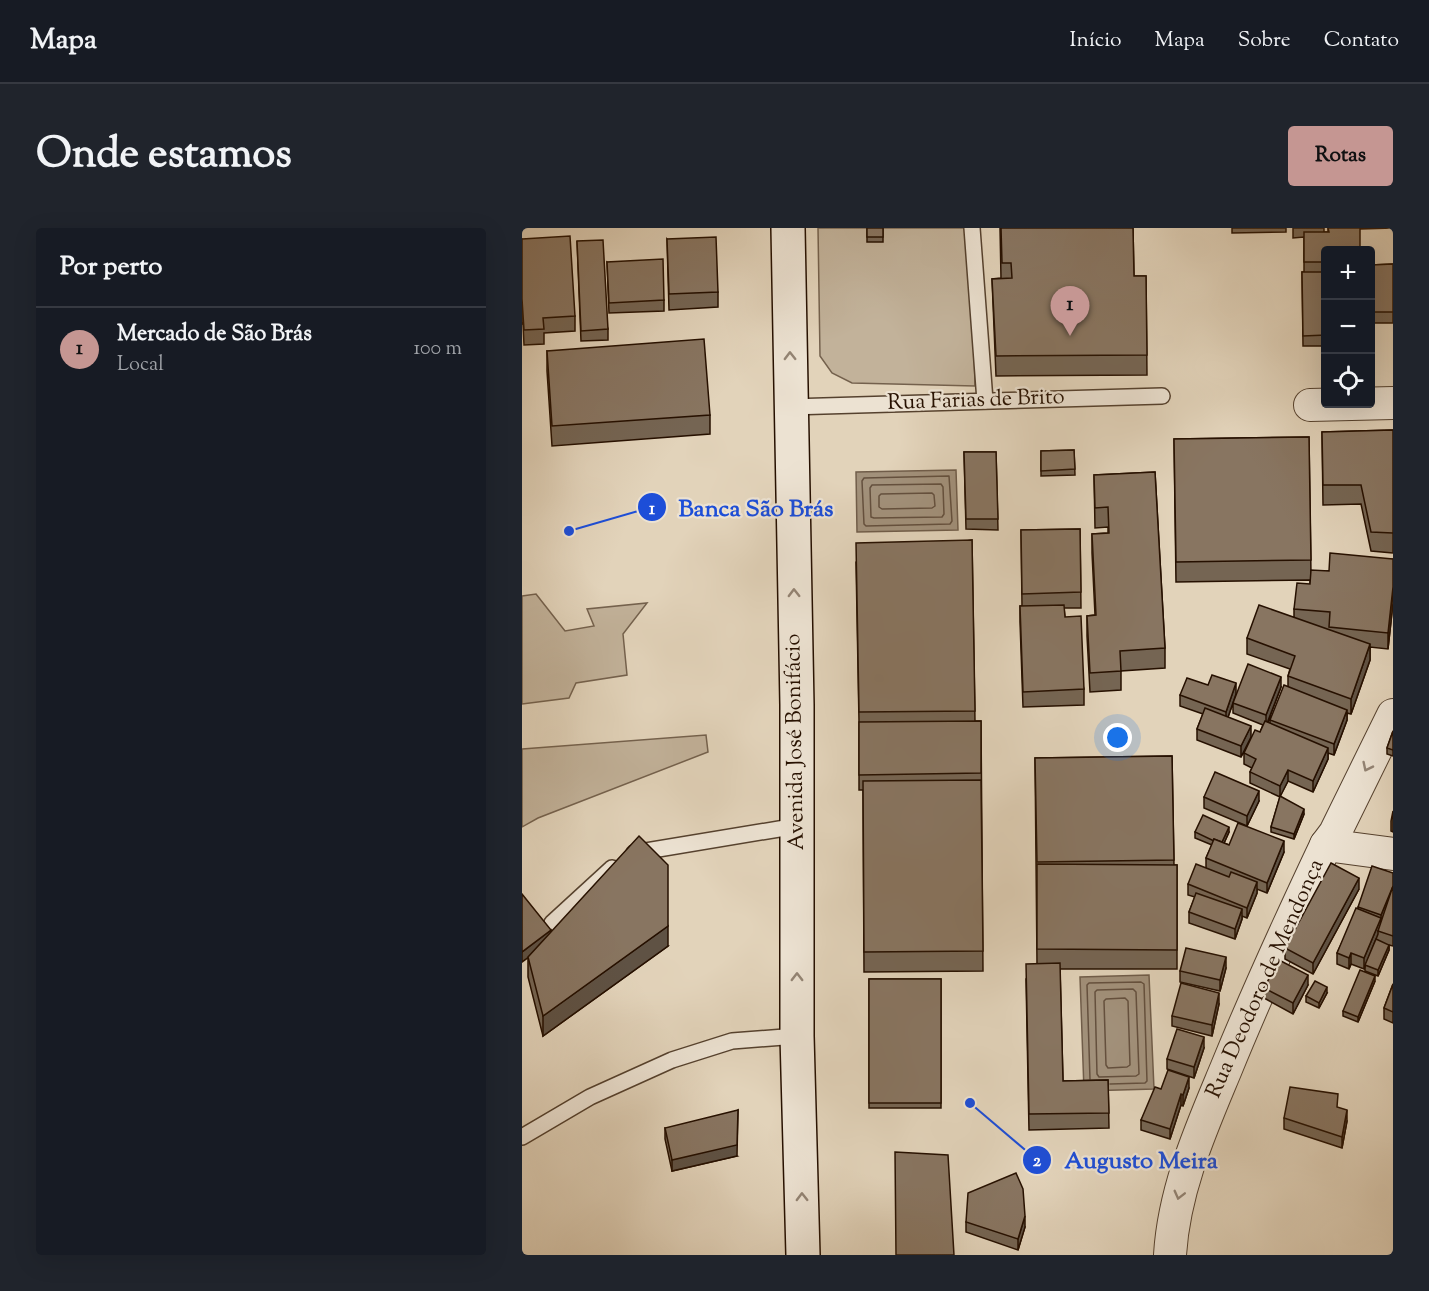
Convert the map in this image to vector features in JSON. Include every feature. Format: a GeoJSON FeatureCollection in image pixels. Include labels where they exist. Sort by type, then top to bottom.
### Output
{"type":"FeatureCollection","features":[{"type":"Feature","properties":{"kind":"main road","name":"Avenida José Bonifácio"},"geometry":{"type":"LineString","coordinates":[[789,228],[796,693],[798,1036],[803,1255]]}},
{"type":"Feature","properties":{"kind":"street"},"geometry":{"type":"LineString","coordinates":[[1310,405],[1393,403]]}},
{"type":"Feature","properties":{"kind":"street","name":"Rua Deodoro de Mendonça"},"geometry":{"type":"LineString","coordinates":[[1170,1255],[1178,1199],[1197,1139],[1262,981],[1326,845],[1335,833],[1393,715]]}},
{"type":"Feature","properties":{"kind":"street"},"geometry":{"type":"LineString","coordinates":[[1326,845],[1393,854]]}},
{"type":"Feature","properties":{"kind":"lane"},"geometry":{"type":"LineString","coordinates":[[972,228],[985,401]]}},
{"type":"Feature","properties":{"kind":"lane","name":"Rua Farias de Brito"},"geometry":{"type":"LineString","coordinates":[[790,407],[1162,396]]}},
{"type":"Feature","properties":{"kind":"lane"},"geometry":{"type":"LineString","coordinates":[[552,922],[616,864],[635,852],[796,826]]}},
{"type":"Feature","properties":{"kind":"lane"},"geometry":{"type":"LineString","coordinates":[[522,1137],[590,1097],[672,1060],[732,1041],[798,1036]]}},
{"type":"Feature","properties":{"kind":"shaded area"},"geometry":{"type":"Polygon","coordinates":[[[818,228],[971,228],[975,386],[852,383],[832,373],[820,356],[818,228]]]}},
{"type":"Feature","properties":{"kind":"shaded area"},"geometry":{"type":"Polygon","coordinates":[[[536,594],[565,631],[594,626],[587,609],[647,603],[623,634],[627,675],[576,683],[569,698],[522,704],[522,596],[536,594]]]}},
{"type":"Feature","properties":{"kind":"shaded area"},"geometry":{"type":"Polygon","coordinates":[[[706,735],[708,752],[538,818],[522,827],[522,749],[706,735]]]}},
{"type":"Feature","properties":{"kind":"water"},"geometry":{"type":"Polygon","coordinates":[[[956,470],[958,530],[857,532],[856,472],[956,470]]]}},
{"type":"Feature","properties":{"kind":"water"},"geometry":{"type":"Polygon","coordinates":[[[1149,975],[1154,1089],[1084,1091],[1080,977],[1149,975]]]}},
{"type":"Feature","properties":{"kind":"building"},"geometry":{"type":"Polygon","coordinates":[[[867,228],[883,228],[883,237],[867,237],[867,228]]]}},
{"type":"Feature","properties":{"kind":"building"},"geometry":{"type":"Polygon","coordinates":[[[1001,228],[1133,228],[1134,276],[1146,276],[1147,355],[996,356],[992,279],[1012,278],[1011,263],[1002,263],[1001,228]]]}},
{"type":"Feature","properties":{"kind":"building"},"geometry":{"type":"Polygon","coordinates":[[[1328,228],[1360,228],[1360,246],[1321,246],[1321,262],[1304,262],[1304,232],[1329,232],[1328,228]]]}},
{"type":"Feature","properties":{"kind":"building"},"geometry":{"type":"Polygon","coordinates":[[[570,236],[575,316],[543,318],[544,329],[524,330],[522,239],[570,236]]]}},
{"type":"Feature","properties":{"kind":"building"},"geometry":{"type":"Polygon","coordinates":[[[716,237],[718,292],[669,294],[667,239],[716,237]]]}},
{"type":"Feature","properties":{"kind":"building"},"geometry":{"type":"Polygon","coordinates":[[[603,240],[608,329],[581,331],[577,241],[603,240]]]}},
{"type":"Feature","properties":{"kind":"building"},"geometry":{"type":"Polygon","coordinates":[[[663,259],[664,300],[609,303],[607,262],[663,259]]]}},
{"type":"Feature","properties":{"kind":"building"},"geometry":{"type":"Polygon","coordinates":[[[1393,264],[1393,312],[1375,312],[1375,265],[1393,264]]]}},
{"type":"Feature","properties":{"kind":"building"},"geometry":{"type":"Polygon","coordinates":[[[1302,272],[1321,272],[1321,335],[1303,336],[1302,272]]]}},
{"type":"Feature","properties":{"kind":"building"},"geometry":{"type":"Polygon","coordinates":[[[704,339],[710,415],[552,426],[547,351],[704,339]]]}},
{"type":"Feature","properties":{"kind":"building"},"geometry":{"type":"Polygon","coordinates":[[[1393,430],[1393,533],[1371,532],[1361,485],[1323,485],[1322,432],[1393,430]]]}},
{"type":"Feature","properties":{"kind":"building"},"geometry":{"type":"Polygon","coordinates":[[[1309,437],[1311,560],[1176,562],[1174,439],[1309,437]]]}},
{"type":"Feature","properties":{"kind":"building"},"geometry":{"type":"Polygon","coordinates":[[[1074,450],[1075,469],[1041,471],[1041,451],[1074,450]]]}},
{"type":"Feature","properties":{"kind":"building"},"geometry":{"type":"Polygon","coordinates":[[[964,452],[996,452],[998,519],[966,519],[964,452]]]}},
{"type":"Feature","properties":{"kind":"building"},"geometry":{"type":"Polygon","coordinates":[[[1155,472],[1165,648],[1120,651],[1121,671],[1090,673],[1087,616],[1096,615],[1092,534],[1109,533],[1108,507],[1095,508],[1094,475],[1155,472]]]}},
{"type":"Feature","properties":{"kind":"building"},"geometry":{"type":"Polygon","coordinates":[[[1080,529],[1081,592],[1022,594],[1021,530],[1080,529]]]}},
{"type":"Feature","properties":{"kind":"building"},"geometry":{"type":"Polygon","coordinates":[[[972,540],[975,711],[859,712],[856,543],[972,540]]]}},
{"type":"Feature","properties":{"kind":"building"},"geometry":{"type":"Polygon","coordinates":[[[1330,553],[1393,559],[1393,587],[1388,633],[1329,627],[1330,612],[1294,609],[1297,583],[1310,584],[1311,570],[1329,571],[1330,553]]]}},
{"type":"Feature","properties":{"kind":"building"},"geometry":{"type":"Polygon","coordinates":[[[1064,605],[1065,617],[1081,616],[1084,689],[1023,692],[1020,606],[1064,605]]]}},
{"type":"Feature","properties":{"kind":"building"},"geometry":{"type":"Polygon","coordinates":[[[1259,605],[1370,644],[1351,699],[1288,676],[1295,656],[1247,638],[1259,605]]]}},
{"type":"Feature","properties":{"kind":"building"},"geometry":{"type":"Polygon","coordinates":[[[1248,664],[1281,677],[1266,715],[1233,703],[1248,664]]]}},
{"type":"Feature","properties":{"kind":"building"},"geometry":{"type":"Polygon","coordinates":[[[1212,675],[1236,683],[1226,712],[1180,695],[1187,678],[1208,685],[1212,675]]]}},
{"type":"Feature","properties":{"kind":"building"},"geometry":{"type":"Polygon","coordinates":[[[1284,685],[1347,710],[1334,744],[1270,720],[1284,685]]]}},
{"type":"Feature","properties":{"kind":"building"},"geometry":{"type":"Polygon","coordinates":[[[1205,708],[1251,726],[1241,746],[1197,729],[1205,708]]]}},
{"type":"Feature","properties":{"kind":"building"},"geometry":{"type":"Polygon","coordinates":[[[981,721],[981,773],[859,775],[859,722],[981,721]]]}},
{"type":"Feature","properties":{"kind":"building"},"geometry":{"type":"Polygon","coordinates":[[[1265,721],[1328,748],[1313,781],[1288,770],[1280,786],[1250,772],[1256,759],[1244,753],[1255,730],[1260,732],[1265,721]]]}},
{"type":"Feature","properties":{"kind":"building"},"geometry":{"type":"Polygon","coordinates":[[[1393,731],[1393,750],[1387,748],[1393,731]]]}},
{"type":"Feature","properties":{"kind":"building"},"geometry":{"type":"Polygon","coordinates":[[[1172,756],[1174,860],[1037,862],[1035,758],[1172,756]]]}},
{"type":"Feature","properties":{"kind":"building"},"geometry":{"type":"Polygon","coordinates":[[[1215,772],[1259,791],[1247,816],[1204,797],[1215,772]]]}},
{"type":"Feature","properties":{"kind":"building"},"geometry":{"type":"Polygon","coordinates":[[[981,780],[983,951],[864,952],[863,781],[981,780]]]}},
{"type":"Feature","properties":{"kind":"building"},"geometry":{"type":"Polygon","coordinates":[[[1280,796],[1304,809],[1294,834],[1271,827],[1280,796]]]}},
{"type":"Feature","properties":{"kind":"building"},"geometry":{"type":"Polygon","coordinates":[[[1203,815],[1229,827],[1222,842],[1214,839],[1214,841],[1195,832],[1203,815]]]}},
{"type":"Feature","properties":{"kind":"building"},"geometry":{"type":"Polygon","coordinates":[[[1238,823],[1284,841],[1267,883],[1206,858],[1214,839],[1229,845],[1238,823]]]}},
{"type":"Feature","properties":{"kind":"building"},"geometry":{"type":"Polygon","coordinates":[[[639,836],[668,865],[668,926],[543,1016],[528,957],[639,836]]]}},
{"type":"Feature","properties":{"kind":"building"},"geometry":{"type":"Polygon","coordinates":[[[1331,863],[1359,878],[1313,963],[1285,948],[1331,863]]]}},
{"type":"Feature","properties":{"kind":"building"},"geometry":{"type":"Polygon","coordinates":[[[1037,864],[1177,865],[1177,950],[1037,949],[1037,864]]]}},
{"type":"Feature","properties":{"kind":"building"},"geometry":{"type":"Polygon","coordinates":[[[1196,864],[1229,877],[1231,872],[1257,882],[1247,908],[1188,884],[1196,864]]]}},
{"type":"Feature","properties":{"kind":"building"},"geometry":{"type":"Polygon","coordinates":[[[1372,866],[1393,873],[1393,886],[1381,915],[1358,907],[1372,866]]]}},
{"type":"Feature","properties":{"kind":"building"},"geometry":{"type":"Polygon","coordinates":[[[1393,886],[1393,936],[1378,931],[1393,886]]]}},
{"type":"Feature","properties":{"kind":"building"},"geometry":{"type":"Polygon","coordinates":[[[1196,893],[1242,909],[1235,929],[1189,912],[1196,893]]]}},
{"type":"Feature","properties":{"kind":"building"},"geometry":{"type":"Polygon","coordinates":[[[522,894],[551,930],[522,952],[522,894]]]}},
{"type":"Feature","properties":{"kind":"building"},"geometry":{"type":"Polygon","coordinates":[[[1356,908],[1381,918],[1364,958],[1351,953],[1349,958],[1337,953],[1356,908]]]}},
{"type":"Feature","properties":{"kind":"building"},"geometry":{"type":"Polygon","coordinates":[[[1376,939],[1389,945],[1378,970],[1365,965],[1376,939]]]}},
{"type":"Feature","properties":{"kind":"building"},"geometry":{"type":"Polygon","coordinates":[[[1186,948],[1226,957],[1220,980],[1180,971],[1186,948]]]}},
{"type":"Feature","properties":{"kind":"building"},"geometry":{"type":"Polygon","coordinates":[[[1279,960],[1308,975],[1293,1003],[1264,988],[1279,960]]]}},
{"type":"Feature","properties":{"kind":"building"},"geometry":{"type":"Polygon","coordinates":[[[1060,963],[1063,1081],[1108,1080],[1109,1113],[1029,1114],[1026,964],[1060,963]]]}},
{"type":"Feature","properties":{"kind":"building"},"geometry":{"type":"Polygon","coordinates":[[[1360,970],[1375,976],[1358,1017],[1343,1011],[1360,970]]]}},
{"type":"Feature","properties":{"kind":"building"},"geometry":{"type":"Polygon","coordinates":[[[869,979],[941,979],[941,1103],[869,1103],[869,979]]]}},
{"type":"Feature","properties":{"kind":"building"},"geometry":{"type":"Polygon","coordinates":[[[1315,981],[1327,987],[1319,1003],[1306,996],[1315,981]]]}},
{"type":"Feature","properties":{"kind":"building"},"geometry":{"type":"Polygon","coordinates":[[[1181,983],[1219,993],[1212,1025],[1172,1016],[1181,983]]]}},
{"type":"Feature","properties":{"kind":"building"},"geometry":{"type":"Polygon","coordinates":[[[1393,984],[1393,1012],[1384,1008],[1393,984]]]}},
{"type":"Feature","properties":{"kind":"building"},"geometry":{"type":"Polygon","coordinates":[[[1177,1029],[1204,1037],[1194,1067],[1167,1059],[1177,1029]]]}},
{"type":"Feature","properties":{"kind":"building"},"geometry":{"type":"Polygon","coordinates":[[[1168,1070],[1189,1077],[1170,1129],[1141,1120],[1155,1087],[1161,1089],[1168,1070]]]}},
{"type":"Feature","properties":{"kind":"building"},"geometry":{"type":"Polygon","coordinates":[[[1290,1087],[1338,1094],[1337,1107],[1347,1110],[1342,1137],[1284,1118],[1290,1087]]]}},
{"type":"Feature","properties":{"kind":"building"},"geometry":{"type":"Polygon","coordinates":[[[738,1110],[737,1145],[672,1160],[665,1128],[738,1110]]]}},
{"type":"Feature","properties":{"kind":"building"},"geometry":{"type":"Polygon","coordinates":[[[895,1152],[948,1155],[954,1255],[896,1255],[895,1152]]]}},
{"type":"Feature","properties":{"kind":"building"},"geometry":{"type":"Polygon","coordinates":[[[1016,1173],[1023,1189],[1025,1216],[1018,1239],[966,1222],[968,1193],[1016,1173]]]}},
{"type":"Feature","properties":{"kind":"place","name":"Mercado de São Brás"},"geometry":{"type":"Point","coordinates":[1070,336]}},
{"type":"Feature","properties":{"kind":"place","name":"Banca São Brás"},"geometry":{"type":"Point","coordinates":[569,531]}},
{"type":"Feature","properties":{"kind":"place","name":"Augusto Meira"},"geometry":{"type":"Point","coordinates":[970,1103]}}]}
